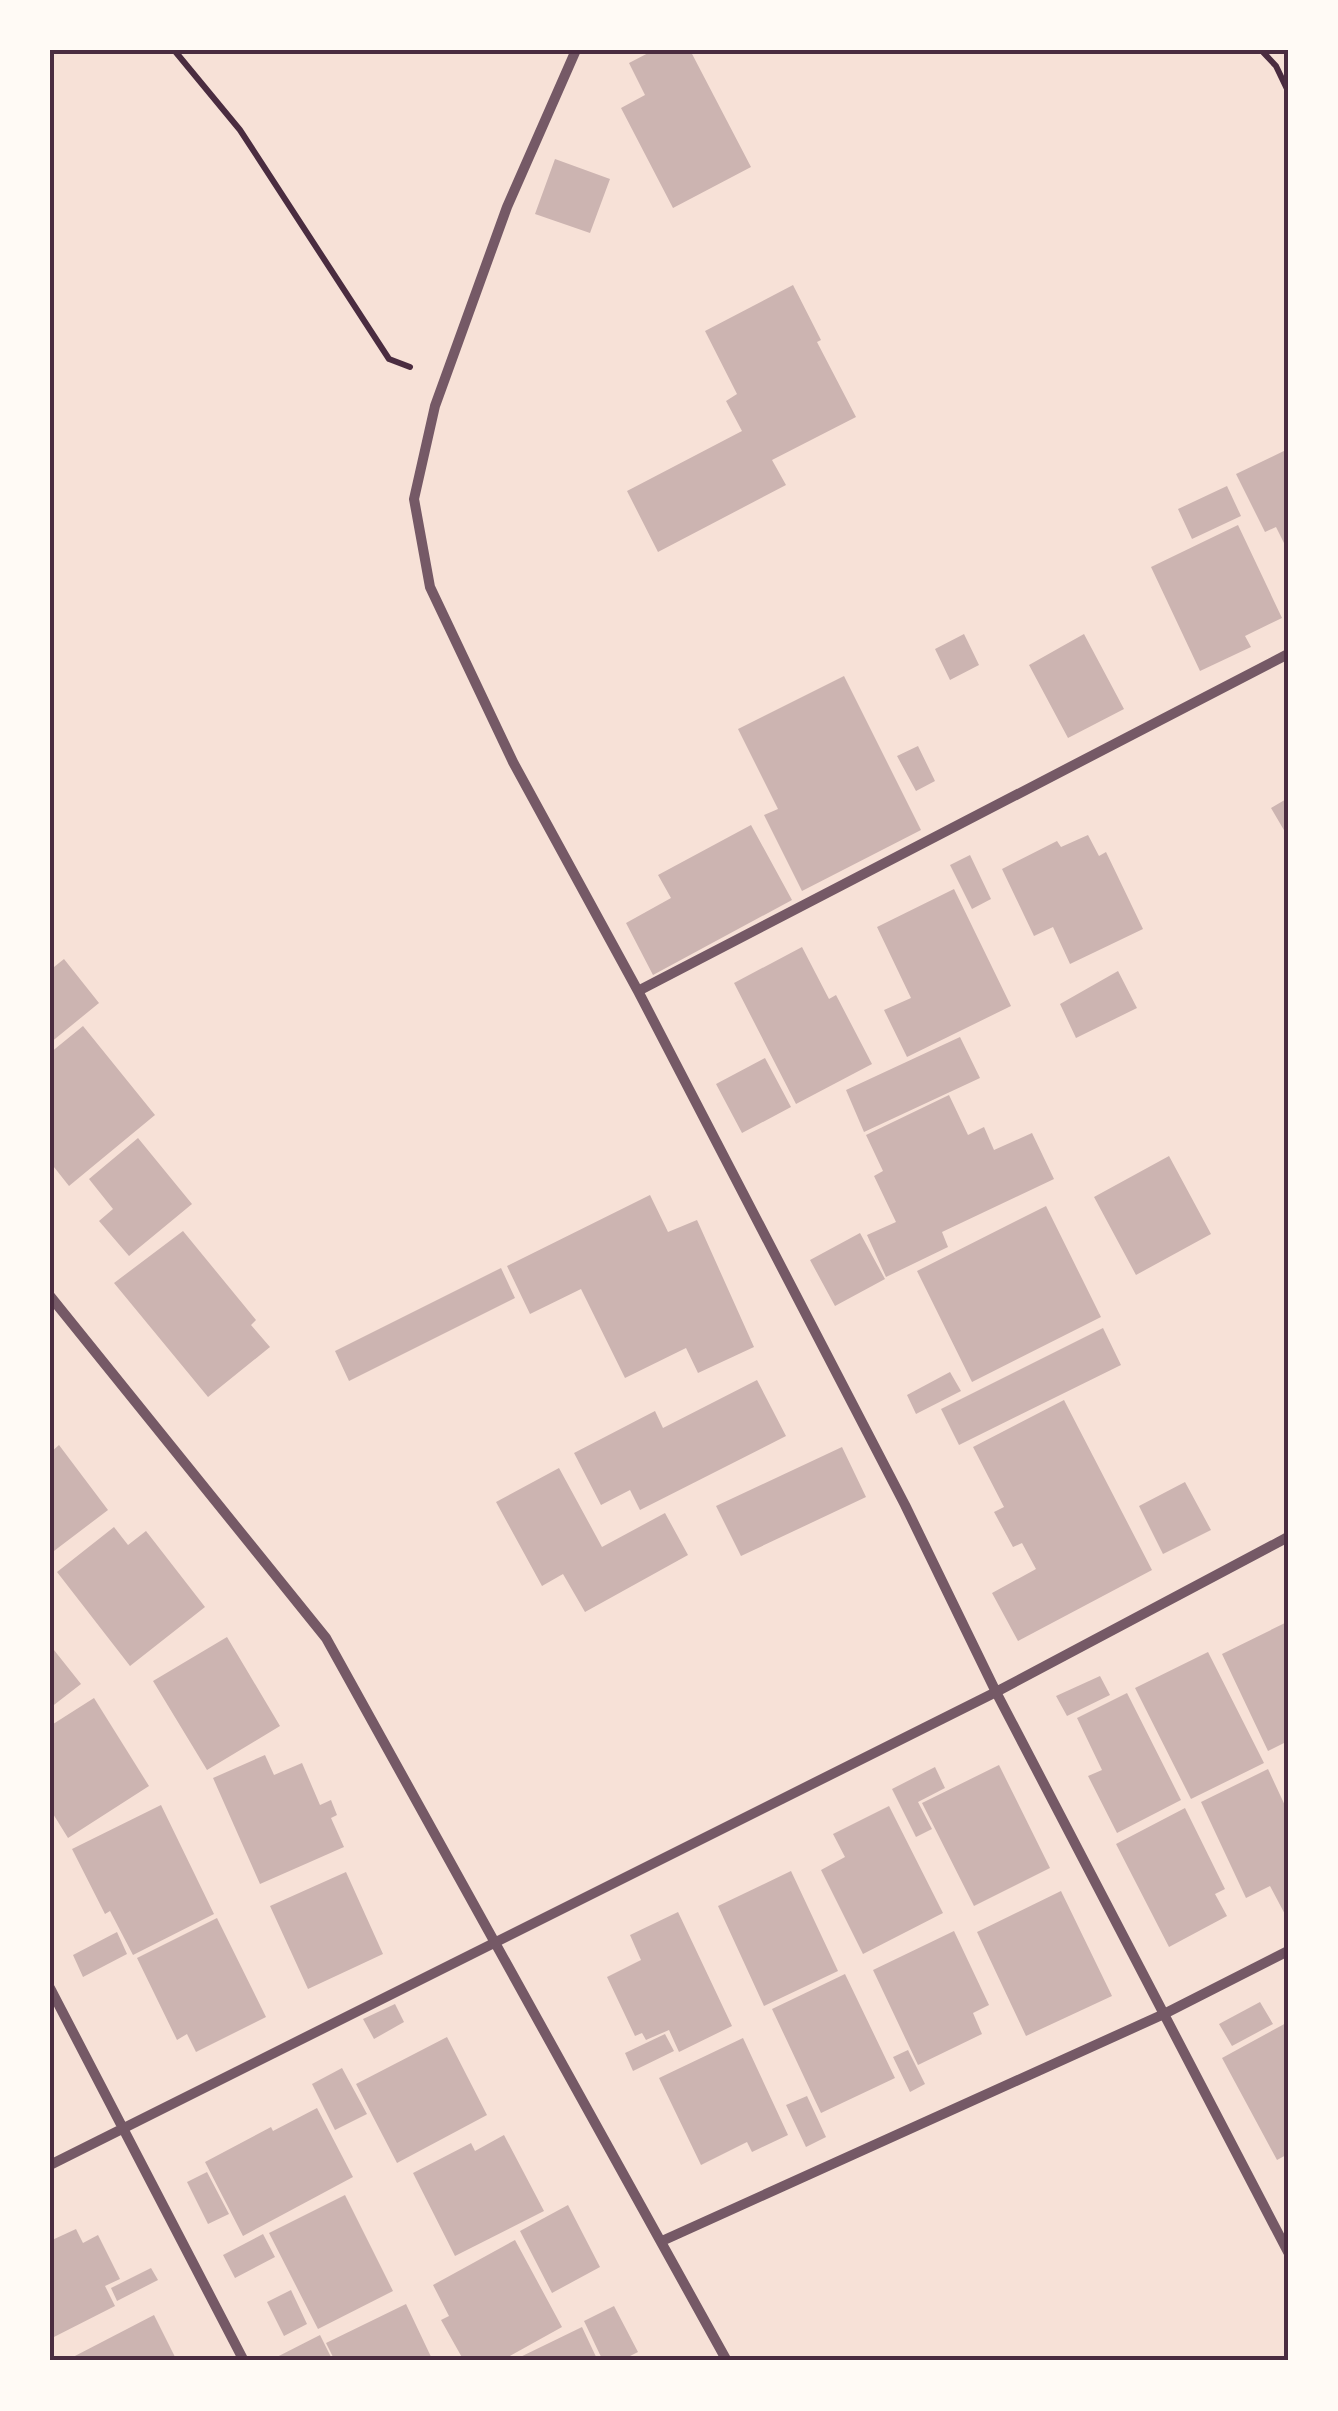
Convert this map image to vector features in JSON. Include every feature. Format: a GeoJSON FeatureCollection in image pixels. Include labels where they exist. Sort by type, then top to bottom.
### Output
{"type":"FeatureCollection","features":[{"type":"Feature","properties":{"kind":"street"},"geometry":{"type":"LineString","coordinates":[[576,50],[506,207],[444,380],[414,499],[430,587],[514,762],[638,991],[1288,2252]]}},
{"type":"Feature","properties":{"kind":"street"},"geometry":{"type":"LineString","coordinates":[[638,991],[1288,654]]}},
{"type":"Feature","properties":{"kind":"street"},"geometry":{"type":"LineString","coordinates":[[50,1296],[326,1638],[727,2361]]}},
{"type":"Feature","properties":{"kind":"street"},"geometry":{"type":"LineString","coordinates":[[50,2164],[996,1692],[1288,1537]]}},
{"type":"Feature","properties":{"kind":"street"},"geometry":{"type":"LineString","coordinates":[[662,2241],[1164,2014],[1288,1951]]}},
{"type":"Feature","properties":{"kind":"street"},"geometry":{"type":"LineString","coordinates":[[50,1988],[244,2361]]}},
{"type":"Feature","properties":{"kind":"path"},"geometry":{"type":"LineString","coordinates":[[174,50],[240,130],[389,359],[444,380]]}},
{"type":"Feature","properties":{"kind":"path"},"geometry":{"type":"LineString","coordinates":[[1261,50],[1276,66],[1288,90]]}},
{"type":"Feature","properties":{"kind":"building"},"geometry":{"type":"Polygon","coordinates":[[[654,50],[690,50],[751,167],[673,208],[621,108],[645,95],[629,63],[654,50]]]}},
{"type":"Feature","properties":{"kind":"building"},"geometry":{"type":"Polygon","coordinates":[[[555,159],[610,179],[590,233],[535,214],[555,159]]]}},
{"type":"Feature","properties":{"kind":"building"},"geometry":{"type":"Polygon","coordinates":[[[793,285],[856,417],[772,460],[786,485],[658,552],[627,491],[742,431],[726,401],[737,394],[705,331],[793,285]]]}},
{"type":"Feature","properties":{"kind":"building"},"geometry":{"type":"Polygon","coordinates":[[[1288,449],[1288,551],[1276,527],[1265,532],[1236,474],[1288,449]]]}},
{"type":"Feature","properties":{"kind":"building"},"geometry":{"type":"Polygon","coordinates":[[[1227,486],[1241,516],[1192,539],[1178,509],[1227,486]]]}},
{"type":"Feature","properties":{"kind":"building"},"geometry":{"type":"Polygon","coordinates":[[[1238,525],[1282,618],[1245,636],[1251,647],[1200,671],[1151,567],[1238,525]]]}},
{"type":"Feature","properties":{"kind":"building"},"geometry":{"type":"Polygon","coordinates":[[[964,634],[979,665],[950,680],[935,649],[964,634]]]}},
{"type":"Feature","properties":{"kind":"building"},"geometry":{"type":"Polygon","coordinates":[[[1084,634],[1124,709],[1068,738],[1029,665],[1084,634]]]}},
{"type":"Feature","properties":{"kind":"building"},"geometry":{"type":"Polygon","coordinates":[[[844,676],[921,830],[802,891],[764,815],[778,809],[738,729],[844,676]]]}},
{"type":"Feature","properties":{"kind":"building"},"geometry":{"type":"Polygon","coordinates":[[[918,746],[935,781],[916,791],[897,756],[918,746]]]}},
{"type":"Feature","properties":{"kind":"building"},"geometry":{"type":"Polygon","coordinates":[[[1288,798],[1288,837],[1271,808],[1288,798]]]}},
{"type":"Feature","properties":{"kind":"building"},"geometry":{"type":"Polygon","coordinates":[[[751,825],[792,900],[653,975],[626,923],[671,898],[658,875],[751,825]]]}},
{"type":"Feature","properties":{"kind":"building"},"geometry":{"type":"Polygon","coordinates":[[[1088,835],[1099,856],[1106,852],[1143,929],[1070,964],[1053,927],[1034,936],[1002,869],[1057,841],[1061,847],[1088,835]]]}},
{"type":"Feature","properties":{"kind":"building"},"geometry":{"type":"Polygon","coordinates":[[[970,855],[991,899],[972,909],[950,865],[970,855]]]}},
{"type":"Feature","properties":{"kind":"building"},"geometry":{"type":"Polygon","coordinates":[[[954,889],[1011,1006],[907,1057],[884,1010],[911,998],[877,927],[954,889]]]}},
{"type":"Feature","properties":{"kind":"building"},"geometry":{"type":"Polygon","coordinates":[[[802,947],[829,999],[836,995],[872,1064],[796,1104],[734,983],[802,947]]]}},
{"type":"Feature","properties":{"kind":"building"},"geometry":{"type":"Polygon","coordinates":[[[64,959],[99,1003],[50,1043],[50,962],[54,967],[64,959]]]}},
{"type":"Feature","properties":{"kind":"building"},"geometry":{"type":"Polygon","coordinates":[[[1118,971],[1137,1008],[1076,1038],[1060,1004],[1118,971]]]}},
{"type":"Feature","properties":{"kind":"building"},"geometry":{"type":"Polygon","coordinates":[[[83,1026],[155,1115],[69,1186],[50,1162],[50,1053],[83,1026]]]}},
{"type":"Feature","properties":{"kind":"building"},"geometry":{"type":"Polygon","coordinates":[[[960,1037],[980,1078],[864,1132],[846,1090],[960,1037]]]}},
{"type":"Feature","properties":{"kind":"building"},"geometry":{"type":"Polygon","coordinates":[[[765,1058],[791,1107],[742,1133],[716,1084],[765,1058]]]}},
{"type":"Feature","properties":{"kind":"building"},"geometry":{"type":"Polygon","coordinates":[[[949,1095],[968,1135],[984,1127],[994,1150],[1032,1133],[1054,1179],[942,1232],[948,1247],[886,1277],[867,1235],[896,1222],[874,1176],[883,1171],[866,1135],[949,1095]]]}},
{"type":"Feature","properties":{"kind":"building"},"geometry":{"type":"Polygon","coordinates":[[[138,1138],[192,1204],[129,1256],[99,1221],[113,1209],[89,1179],[138,1138]]]}},
{"type":"Feature","properties":{"kind":"building"},"geometry":{"type":"Polygon","coordinates":[[[1169,1156],[1211,1234],[1136,1275],[1094,1197],[1169,1156]]]}},
{"type":"Feature","properties":{"kind":"building"},"geometry":{"type":"Polygon","coordinates":[[[650,1195],[668,1232],[697,1220],[754,1347],[698,1373],[686,1348],[625,1378],[581,1289],[530,1314],[507,1266],[650,1195]]]}},
{"type":"Feature","properties":{"kind":"building"},"geometry":{"type":"Polygon","coordinates":[[[1046,1206],[1101,1317],[972,1382],[917,1271],[1046,1206]]]}},
{"type":"Feature","properties":{"kind":"building"},"geometry":{"type":"Polygon","coordinates":[[[183,1231],[256,1320],[251,1325],[270,1347],[208,1397],[114,1283],[183,1231]]]}},
{"type":"Feature","properties":{"kind":"building"},"geometry":{"type":"Polygon","coordinates":[[[860,1233],[885,1279],[835,1306],[810,1260],[860,1233]]]}},
{"type":"Feature","properties":{"kind":"building"},"geometry":{"type":"Polygon","coordinates":[[[501,1268],[515,1298],[349,1381],[335,1351],[501,1268]]]}},
{"type":"Feature","properties":{"kind":"building"},"geometry":{"type":"Polygon","coordinates":[[[1103,1328],[1121,1365],[959,1445],[941,1409],[1103,1328]]]}},
{"type":"Feature","properties":{"kind":"building"},"geometry":{"type":"Polygon","coordinates":[[[950,1372],[961,1391],[916,1414],[907,1395],[950,1372]]]}},
{"type":"Feature","properties":{"kind":"building"},"geometry":{"type":"Polygon","coordinates":[[[757,1380],[786,1436],[640,1510],[630,1490],[601,1505],[574,1453],[655,1411],[663,1428],[757,1380]]]}},
{"type":"Feature","properties":{"kind":"building"},"geometry":{"type":"Polygon","coordinates":[[[1064,1400],[1152,1570],[1018,1641],[992,1593],[1036,1569],[1022,1543],[1013,1547],[994,1512],[1004,1507],[973,1447],[1064,1400]]]}},
{"type":"Feature","properties":{"kind":"building"},"geometry":{"type":"Polygon","coordinates":[[[59,1445],[108,1510],[50,1554],[50,1453],[59,1445]]]}},
{"type":"Feature","properties":{"kind":"building"},"geometry":{"type":"Polygon","coordinates":[[[842,1447],[866,1497],[741,1556],[716,1506],[842,1447]]]}},
{"type":"Feature","properties":{"kind":"building"},"geometry":{"type":"Polygon","coordinates":[[[559,1468],[602,1547],[665,1513],[688,1555],[585,1612],[563,1574],[542,1586],[496,1502],[559,1468]]]}},
{"type":"Feature","properties":{"kind":"building"},"geometry":{"type":"Polygon","coordinates":[[[1185,1482],[1211,1530],[1163,1554],[1139,1506],[1185,1482]]]}},
{"type":"Feature","properties":{"kind":"building"},"geometry":{"type":"Polygon","coordinates":[[[114,1527],[128,1545],[146,1531],[205,1607],[130,1666],[57,1572],[114,1527]]]}},
{"type":"Feature","properties":{"kind":"building"},"geometry":{"type":"Polygon","coordinates":[[[1287,1622],[1288,1741],[1268,1751],[1222,1654],[1287,1622]]]}},
{"type":"Feature","properties":{"kind":"building"},"geometry":{"type":"Polygon","coordinates":[[[227,1637],[280,1726],[207,1770],[153,1681],[227,1637]]]}},
{"type":"Feature","properties":{"kind":"building"},"geometry":{"type":"Polygon","coordinates":[[[50,1645],[81,1684],[50,1708],[50,1645]]]}},
{"type":"Feature","properties":{"kind":"building"},"geometry":{"type":"Polygon","coordinates":[[[1208,1652],[1264,1763],[1191,1799],[1135,1688],[1208,1652]]]}},
{"type":"Feature","properties":{"kind":"building"},"geometry":{"type":"Polygon","coordinates":[[[1100,1676],[1110,1695],[1067,1716],[1056,1696],[1100,1676]]]}},
{"type":"Feature","properties":{"kind":"building"},"geometry":{"type":"Polygon","coordinates":[[[1127,1693],[1181,1800],[1117,1833],[1088,1776],[1102,1770],[1077,1718],[1127,1693]]]}},
{"type":"Feature","properties":{"kind":"building"},"geometry":{"type":"Polygon","coordinates":[[[94,1698],[149,1786],[68,1838],[50,1809],[50,1726],[94,1698]]]}},
{"type":"Feature","properties":{"kind":"building"},"geometry":{"type":"Polygon","coordinates":[[[265,1755],[274,1775],[302,1763],[320,1805],[331,1800],[337,1815],[331,1818],[344,1847],[260,1884],[213,1778],[265,1755]]]}},
{"type":"Feature","properties":{"kind":"building"},"geometry":{"type":"Polygon","coordinates":[[[999,1765],[1050,1868],[974,1906],[922,1803],[999,1765]]]}},
{"type":"Feature","properties":{"kind":"building"},"geometry":{"type":"Polygon","coordinates":[[[935,1767],[945,1788],[918,1802],[932,1829],[916,1837],[892,1789],[935,1767]]]}},
{"type":"Feature","properties":{"kind":"building"},"geometry":{"type":"Polygon","coordinates":[[[1268,1769],[1288,1812],[1288,1920],[1270,1886],[1246,1898],[1201,1802],[1268,1769]]]}},
{"type":"Feature","properties":{"kind":"building"},"geometry":{"type":"Polygon","coordinates":[[[161,1805],[214,1914],[133,1955],[110,1911],[105,1914],[72,1849],[161,1805]]]}},
{"type":"Feature","properties":{"kind":"building"},"geometry":{"type":"Polygon","coordinates":[[[889,1806],[943,1913],[863,1954],[821,1870],[845,1857],[833,1834],[889,1806]]]}},
{"type":"Feature","properties":{"kind":"building"},"geometry":{"type":"Polygon","coordinates":[[[1185,1808],[1225,1889],[1215,1894],[1227,1916],[1169,1947],[1116,1844],[1185,1808]]]}},
{"type":"Feature","properties":{"kind":"building"},"geometry":{"type":"Polygon","coordinates":[[[791,1871],[838,1971],[764,2006],[718,1906],[791,1871]]]}},
{"type":"Feature","properties":{"kind":"building"},"geometry":{"type":"Polygon","coordinates":[[[346,1872],[383,1954],[308,1989],[270,1906],[346,1872]]]}},
{"type":"Feature","properties":{"kind":"building"},"geometry":{"type":"Polygon","coordinates":[[[1061,1891],[1112,1996],[1026,2036],[977,1932],[1061,1891]]]}},
{"type":"Feature","properties":{"kind":"building"},"geometry":{"type":"Polygon","coordinates":[[[678,1912],[732,2026],[679,2052],[669,2030],[646,2040],[642,2033],[635,2036],[607,1977],[641,1960],[630,1935],[678,1912]]]}},
{"type":"Feature","properties":{"kind":"building"},"geometry":{"type":"Polygon","coordinates":[[[217,1918],[266,2017],[196,2052],[187,2034],[177,2040],[137,1958],[217,1918]]]}},
{"type":"Feature","properties":{"kind":"building"},"geometry":{"type":"Polygon","coordinates":[[[954,1931],[989,2005],[973,2013],[982,2034],[918,2065],[873,1970],[954,1931]]]}},
{"type":"Feature","properties":{"kind":"building"},"geometry":{"type":"Polygon","coordinates":[[[117,1932],[127,1954],[83,1977],[73,1955],[117,1932]]]}},
{"type":"Feature","properties":{"kind":"building"},"geometry":{"type":"Polygon","coordinates":[[[845,1974],[895,2078],[821,2113],[772,2009],[845,1974]]]}},
{"type":"Feature","properties":{"kind":"building"},"geometry":{"type":"Polygon","coordinates":[[[1260,2002],[1273,2024],[1232,2046],[1219,2024],[1260,2002]]]}},
{"type":"Feature","properties":{"kind":"building"},"geometry":{"type":"Polygon","coordinates":[[[395,2004],[404,2022],[374,2039],[363,2019],[395,2004]]]}},
{"type":"Feature","properties":{"kind":"building"},"geometry":{"type":"Polygon","coordinates":[[[1288,2022],[1288,2154],[1277,2160],[1222,2058],[1288,2022]]]}},
{"type":"Feature","properties":{"kind":"building"},"geometry":{"type":"Polygon","coordinates":[[[665,2034],[674,2051],[633,2071],[625,2053],[665,2034]]]}},
{"type":"Feature","properties":{"kind":"building"},"geometry":{"type":"Polygon","coordinates":[[[447,2037],[487,2115],[397,2163],[356,2084],[447,2037]]]}},
{"type":"Feature","properties":{"kind":"building"},"geometry":{"type":"Polygon","coordinates":[[[743,2038],[788,2135],[752,2152],[747,2142],[701,2165],[659,2078],[743,2038]]]}},
{"type":"Feature","properties":{"kind":"building"},"geometry":{"type":"Polygon","coordinates":[[[908,2050],[925,2084],[910,2092],[893,2057],[908,2050]]]}},
{"type":"Feature","properties":{"kind":"building"},"geometry":{"type":"Polygon","coordinates":[[[342,2068],[367,2114],[335,2130],[312,2084],[342,2068]]]}},
{"type":"Feature","properties":{"kind":"building"},"geometry":{"type":"Polygon","coordinates":[[[807,2096],[826,2137],[806,2147],[786,2105],[807,2096]]]}},
{"type":"Feature","properties":{"kind":"building"},"geometry":{"type":"Polygon","coordinates":[[[317,2108],[353,2177],[243,2236],[205,2162],[317,2108]]]}},
{"type":"Feature","properties":{"kind":"building"},"geometry":{"type":"Polygon","coordinates":[[[504,2135],[544,2211],[455,2256],[413,2173],[471,2143],[475,2151],[504,2135]]]}},
{"type":"Feature","properties":{"kind":"building"},"geometry":{"type":"Polygon","coordinates":[[[207,2172],[229,2214],[208,2224],[187,2182],[207,2172]]]}},
{"type":"Feature","properties":{"kind":"building"},"geometry":{"type":"Polygon","coordinates":[[[345,2195],[393,2291],[318,2329],[269,2233],[345,2195]]]}},
{"type":"Feature","properties":{"kind":"building"},"geometry":{"type":"Polygon","coordinates":[[[568,2205],[600,2267],[552,2293],[520,2231],[568,2205]]]}},
{"type":"Feature","properties":{"kind":"building"},"geometry":{"type":"Polygon","coordinates":[[[76,2229],[83,2243],[98,2235],[120,2279],[105,2286],[115,2306],[50,2339],[50,2241],[76,2229]]]}},
{"type":"Feature","properties":{"kind":"building"},"geometry":{"type":"Polygon","coordinates":[[[263,2234],[275,2257],[235,2278],[223,2255],[263,2234]]]}},
{"type":"Feature","properties":{"kind":"building"},"geometry":{"type":"Polygon","coordinates":[[[515,2240],[562,2327],[501,2361],[464,2361],[441,2320],[449,2316],[433,2285],[515,2240]]]}},
{"type":"Feature","properties":{"kind":"building"},"geometry":{"type":"Polygon","coordinates":[[[151,2268],[158,2280],[117,2301],[111,2288],[151,2268]]]}},
{"type":"Feature","properties":{"kind":"building"},"geometry":{"type":"Polygon","coordinates":[[[291,2290],[307,2324],[284,2336],[267,2302],[291,2290]]]}},
{"type":"Feature","properties":{"kind":"building"},"geometry":{"type":"Polygon","coordinates":[[[406,2304],[433,2361],[335,2361],[326,2343],[406,2304]]]}},
{"type":"Feature","properties":{"kind":"building"},"geometry":{"type":"Polygon","coordinates":[[[614,2306],[638,2352],[620,2361],[603,2361],[584,2321],[614,2306]]]}},
{"type":"Feature","properties":{"kind":"building"},"geometry":{"type":"Polygon","coordinates":[[[154,2315],[177,2361],[76,2361],[73,2357],[154,2315]]]}},
{"type":"Feature","properties":{"kind":"building"},"geometry":{"type":"Polygon","coordinates":[[[582,2327],[598,2361],[512,2361],[582,2327]]]}},
{"type":"Feature","properties":{"kind":"building"},"geometry":{"type":"Polygon","coordinates":[[[320,2335],[333,2361],[269,2361],[320,2335]]]}}]}
